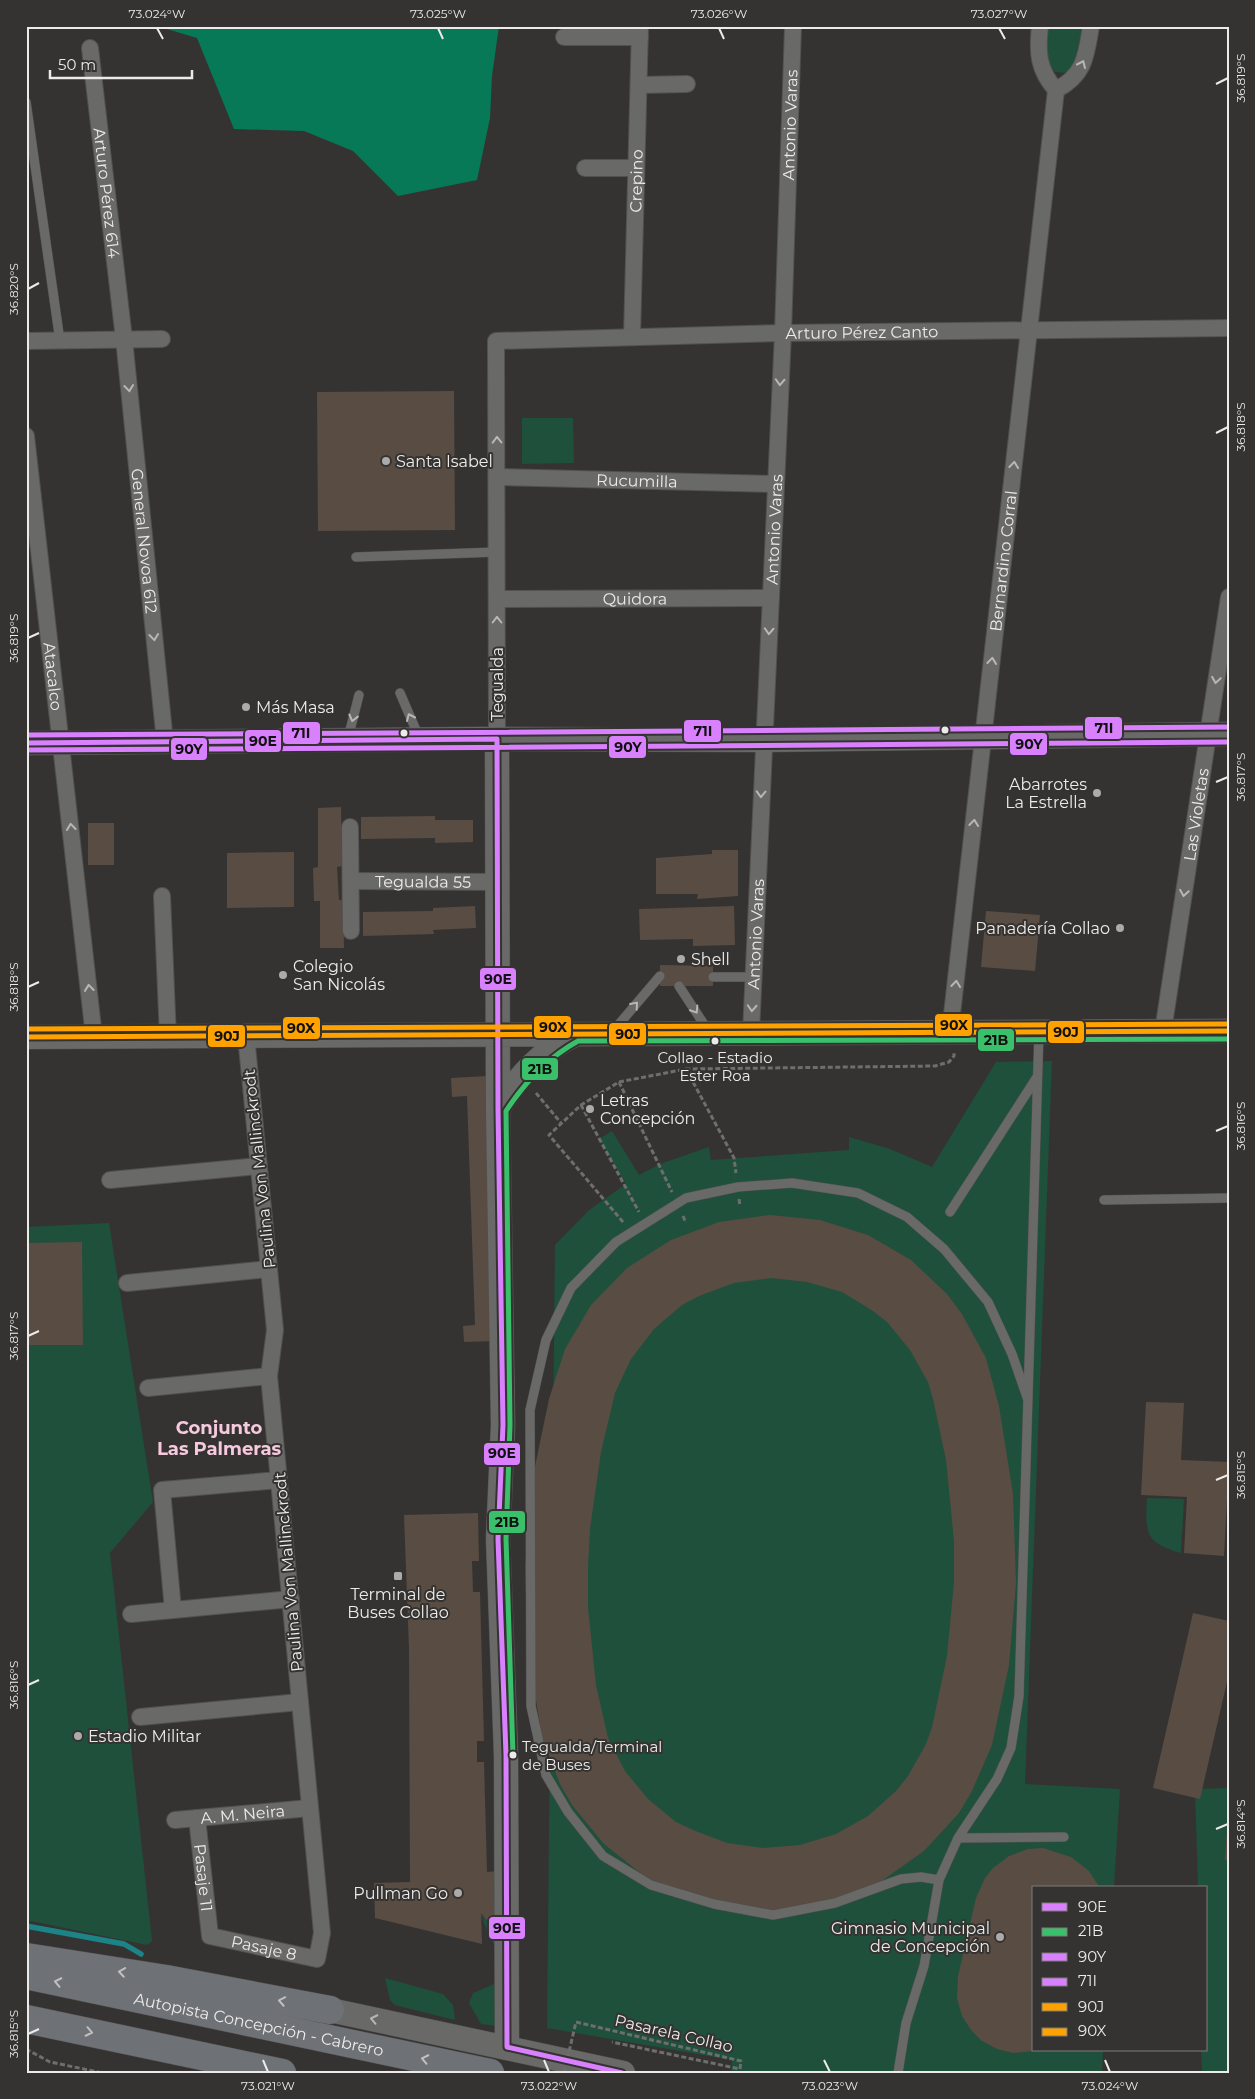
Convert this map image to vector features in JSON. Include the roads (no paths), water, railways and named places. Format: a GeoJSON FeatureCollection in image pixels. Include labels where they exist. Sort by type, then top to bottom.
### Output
{"type":"FeatureCollection","features":[{"type":"Feature","properties":{"kind":"highway"},"geometry":{"type":"LineString","coordinates":[[26,1957],[166,1979],[330,2010]]}},
{"type":"Feature","properties":{"kind":"highway","name":"Autopista Concepción - Cabrero"},"geometry":{"type":"LineString","coordinates":[[26,1975],[490,2073]]}},
{"type":"Feature","properties":{"kind":"highway"},"geometry":{"type":"LineString","coordinates":[[26,2019],[282,2073]]}},
{"type":"Feature","properties":{"kind":"main road"},"geometry":{"type":"LineString","coordinates":[[26,743],[497,739],[764,740],[1218,734]]}},
{"type":"Feature","properties":{"kind":"main road","name":"Tegualda"},"geometry":{"type":"LineString","coordinates":[[497,739],[498,1109],[503,1459],[498,1539],[506,1754],[507,2047]]}},
{"type":"Feature","properties":{"kind":"main road"},"geometry":{"type":"LineString","coordinates":[[26,1037],[1229,1031]]}},
{"type":"Feature","properties":{"kind":"main road"},"geometry":{"type":"LineString","coordinates":[[498,1109],[522,1075],[540,1057],[561,1041],[576,1034]]}},
{"type":"Feature","properties":{"kind":"main road"},"geometry":{"type":"LineString","coordinates":[[330,2010],[623,2073]]}},
{"type":"Feature","properties":{"kind":"street","name":"Antonio Varas"},"geometry":{"type":"LineString","coordinates":[[751,1033],[776,484],[793,26]]}},
{"type":"Feature","properties":{"kind":"street"},"geometry":{"type":"LineString","coordinates":[[1040,26],[1038,58],[1045,75],[1056,90],[1073,79],[1084,63],[1091,26]]}},
{"type":"Feature","properties":{"kind":"street"},"geometry":{"type":"LineString","coordinates":[[564,37],[640,32]]}},
{"type":"Feature","properties":{"kind":"street","name":"Crepino"},"geometry":{"type":"LineString","coordinates":[[632,337],[640,32]]}},
{"type":"Feature","properties":{"kind":"street","name":"Arturo Pérez 614"},"geometry":{"type":"LineString","coordinates":[[90,48],[124,339]]}},
{"type":"Feature","properties":{"kind":"street"},"geometry":{"type":"LineString","coordinates":[[639,85],[687,84]]}},
{"type":"Feature","properties":{"kind":"street","name":"Bernardino Corral"},"geometry":{"type":"LineString","coordinates":[[950,1032],[1056,90]]}},
{"type":"Feature","properties":{"kind":"street"},"geometry":{"type":"LineString","coordinates":[[585,168],[636,168]]}},
{"type":"Feature","properties":{"kind":"street","name":"Arturo Pérez Canto"},"geometry":{"type":"LineString","coordinates":[[496,341],[782,333],[1229,328]]}},
{"type":"Feature","properties":{"kind":"street","name":"General Novoa 612"},"geometry":{"type":"LineString","coordinates":[[124,339],[165,742]]}},
{"type":"Feature","properties":{"kind":"street"},"geometry":{"type":"LineString","coordinates":[[26,341],[162,339]]}},
{"type":"Feature","properties":{"kind":"street","name":"Tegualda"},"geometry":{"type":"LineString","coordinates":[[496,341],[497,739]]}},
{"type":"Feature","properties":{"kind":"street","name":"Atacalco"},"geometry":{"type":"LineString","coordinates":[[26,436],[94,1037]]}},
{"type":"Feature","properties":{"kind":"street","name":"Rucumilla"},"geometry":{"type":"LineString","coordinates":[[497,477],[776,484]]}},
{"type":"Feature","properties":{"kind":"street","name":"Las Violetas"},"geometry":{"type":"LineString","coordinates":[[1163,1031],[1218,734],[1229,597]]}},
{"type":"Feature","properties":{"kind":"street","name":"Quidora"},"geometry":{"type":"LineString","coordinates":[[497,599],[771,598]]}},
{"type":"Feature","properties":{"kind":"street"},"geometry":{"type":"LineString","coordinates":[[350,827],[351,931]]}},
{"type":"Feature","properties":{"kind":"street","name":"Tegualda 55"},"geometry":{"type":"LineString","coordinates":[[351,881],[497,882]]}},
{"type":"Feature","properties":{"kind":"street"},"geometry":{"type":"LineString","coordinates":[[162,896],[168,1036]]}},
{"type":"Feature","properties":{"kind":"street","name":"Paulina Von Mallinckrodt"},"geometry":{"type":"LineString","coordinates":[[246,1036],[275,1330],[269,1376],[322,1933],[317,1959]]}},
{"type":"Feature","properties":{"kind":"street"},"geometry":{"type":"LineString","coordinates":[[110,1180],[259,1166]]}},
{"type":"Feature","properties":{"kind":"street"},"geometry":{"type":"LineString","coordinates":[[127,1282],[269,1269]]}},
{"type":"Feature","properties":{"kind":"street"},"geometry":{"type":"LineString","coordinates":[[148,1388],[269,1376]]}},
{"type":"Feature","properties":{"kind":"street"},"geometry":{"type":"LineString","coordinates":[[173,1610],[162,1490],[279,1480]]}},
{"type":"Feature","properties":{"kind":"street"},"geometry":{"type":"LineString","coordinates":[[131,1614],[290,1598]]}},
{"type":"Feature","properties":{"kind":"street"},"geometry":{"type":"LineString","coordinates":[[140,1717],[300,1702]]}},
{"type":"Feature","properties":{"kind":"street","name":"A. M. Neira"},"geometry":{"type":"LineString","coordinates":[[174,1820],[310,1808]]}},
{"type":"Feature","properties":{"kind":"street","name":"Pasaje 11"},"geometry":{"type":"LineString","coordinates":[[197,1818],[210,1936]]}},
{"type":"Feature","properties":{"kind":"street","name":"Pasaje 8"},"geometry":{"type":"LineString","coordinates":[[210,1936],[317,1959]]}},
{"type":"Feature","properties":{"kind":"lane"},"geometry":{"type":"LineString","coordinates":[[26,102],[30,143],[60,341]]}},
{"type":"Feature","properties":{"kind":"lane"},"geometry":{"type":"LineString","coordinates":[[356,557],[497,552]]}},
{"type":"Feature","properties":{"kind":"lane"},"geometry":{"type":"LineString","coordinates":[[400,693],[420,740]]}},
{"type":"Feature","properties":{"kind":"lane"},"geometry":{"type":"LineString","coordinates":[[348,740],[359,695]]}},
{"type":"Feature","properties":{"kind":"lane"},"geometry":{"type":"LineString","coordinates":[[610,1034],[660,976]]}},
{"type":"Feature","properties":{"kind":"lane"},"geometry":{"type":"LineString","coordinates":[[713,977],[754,977]]}},
{"type":"Feature","properties":{"kind":"lane"},"geometry":{"type":"LineString","coordinates":[[679,986],[710,1033]]}},
{"type":"Feature","properties":{"kind":"lane"},"geometry":{"type":"LineString","coordinates":[[898,2073],[906,2023],[924,1966],[939,1880],[958,1838],[997,1779],[1011,1748],[1019,1696],[1039,1032]]}},
{"type":"Feature","properties":{"kind":"lane"},"geometry":{"type":"LineString","coordinates":[[950,1212],[1037,1077]]}},
{"type":"Feature","properties":{"kind":"lane"},"geometry":{"type":"LineString","coordinates":[[939,1880],[921,1877],[901,1879],[835,1903],[773,1915],[714,1904],[651,1884],[603,1856],[568,1812],[546,1775],[531,1706],[530,1410],[546,1340],[571,1288],[616,1242],[677,1202],[738,1187],[792,1183],[858,1193],[907,1217],[944,1249],[988,1302],[1012,1354],[1028,1400]]}},
{"type":"Feature","properties":{"kind":"lane"},"geometry":{"type":"LineString","coordinates":[[1104,1200],[1229,1198]]}},
{"type":"Feature","properties":{"kind":"lane"},"geometry":{"type":"LineString","coordinates":[[958,1838],[1064,1837]]}},
{"type":"Feature","properties":{"kind":"waterway"},"geometry":{"type":"LineString","coordinates":[[26,1926],[124,1944],[141,1954]]}},
{"type":"Feature","properties":{"kind":"place","name":"Santa Isabel"},"geometry":{"type":"Point","coordinates":[386,461]}},
{"type":"Feature","properties":{"kind":"place","name":"Más Masa"},"geometry":{"type":"Point","coordinates":[246,707]}},
{"type":"Feature","properties":{"kind":"place","name":"Abarrotes La Estrella"},"geometry":{"type":"Point","coordinates":[1097,793]}},
{"type":"Feature","properties":{"kind":"place","name":"Panadería Collao"},"geometry":{"type":"Point","coordinates":[1120,928]}},
{"type":"Feature","properties":{"kind":"place","name":"Shell"},"geometry":{"type":"Point","coordinates":[681,959]}},
{"type":"Feature","properties":{"kind":"place","name":"Colegio San Nicolás"},"geometry":{"type":"Point","coordinates":[283,975]}},
{"type":"Feature","properties":{"kind":"place","name":"Collao - Estadio Ester Roa"},"geometry":{"type":"Point","coordinates":[715,1041]}},
{"type":"Feature","properties":{"kind":"place","name":"Letras Concepción"},"geometry":{"type":"Point","coordinates":[590,1109]}},
{"type":"Feature","properties":{"kind":"place","name":"Terminal de Buses Collao"},"geometry":{"type":"Point","coordinates":[398,1576]}},
{"type":"Feature","properties":{"kind":"place","name":"Estadio Militar"},"geometry":{"type":"Point","coordinates":[78,1736]}},
{"type":"Feature","properties":{"kind":"place","name":"Tegualda/Terminal de Buses"},"geometry":{"type":"Point","coordinates":[513,1755]}},
{"type":"Feature","properties":{"kind":"place","name":"Pullman Go"},"geometry":{"type":"Point","coordinates":[458,1893]}},
{"type":"Feature","properties":{"kind":"place","name":"Gimnasio Municipal de Concepción"},"geometry":{"type":"Point","coordinates":[1000,1937]}},
{"type":"Feature","properties":{"kind":"district","name":"Conjunto Las Palmeras"},"geometry":{"type":"Point","coordinates":[219,1438]}}]}
